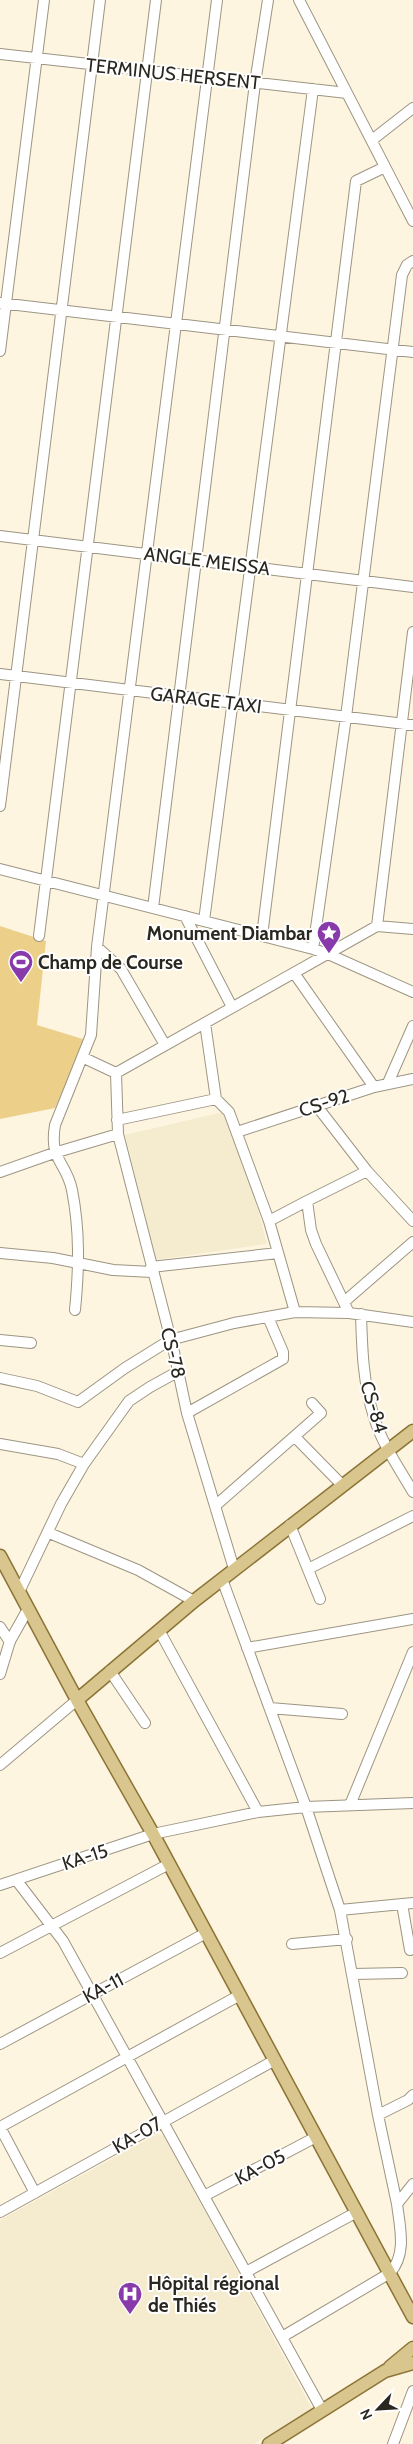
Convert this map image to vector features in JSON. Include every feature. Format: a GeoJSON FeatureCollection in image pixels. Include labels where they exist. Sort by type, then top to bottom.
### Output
{"type":"FeatureCollection","features":[{"type":"Feature","properties":{"kind":"main road"},"geometry":{"type":"LineString","coordinates":[[77,1700],[194,1601],[413,1431]]}},
{"type":"Feature","properties":{"kind":"main road"},"geometry":{"type":"LineString","coordinates":[[0,1556],[77,1700],[153,1834],[412,2315]]}},
{"type":"Feature","properties":{"kind":"main road"},"geometry":{"type":"LineString","coordinates":[[269,2444],[385,2371],[413,2348]]}},
{"type":"Feature","properties":{"kind":"main road"},"geometry":{"type":"LineString","coordinates":[[385,2371],[413,2363]]}},
{"type":"Feature","properties":{"kind":"street"},"geometry":{"type":"LineString","coordinates":[[0,350],[3,303],[44,0]]}},
{"type":"Feature","properties":{"kind":"street"},"geometry":{"type":"LineString","coordinates":[[0,806],[60,310],[100,0]]}},
{"type":"Feature","properties":{"kind":"street"},"geometry":{"type":"LineString","coordinates":[[39,936],[156,0]]}},
{"type":"Feature","properties":{"kind":"street"},"geometry":{"type":"LineString","coordinates":[[75,1310],[80,1264],[79,1228],[71,1187],[54,1153],[53,1140],[56,1125],[84,1058],[91,1036],[97,946],[103,895],[217,0]]}},
{"type":"Feature","properties":{"kind":"street"},"geometry":{"type":"LineString","coordinates":[[153,908],[255,83],[268,0]]}},
{"type":"Feature","properties":{"kind":"street"},"geometry":{"type":"LineString","coordinates":[[300,0],[385,166],[408,201],[413,221]]}},
{"type":"Feature","properties":{"kind":"street","name":"TERMINUS HERSENT"},"geometry":{"type":"LineString","coordinates":[[0,54],[346,93]]}},
{"type":"Feature","properties":{"kind":"street"},"geometry":{"type":"LineString","coordinates":[[204,921],[313,89]]}},
{"type":"Feature","properties":{"kind":"street"},"geometry":{"type":"LineString","coordinates":[[372,140],[413,108]]}},
{"type":"Feature","properties":{"kind":"street"},"geometry":{"type":"LineString","coordinates":[[262,936],[356,181],[385,166]]}},
{"type":"Feature","properties":{"kind":"street"},"geometry":{"type":"LineString","coordinates":[[313,949],[346,717],[402,275],[407,264],[413,261]]}},
{"type":"Feature","properties":{"kind":"street"},"geometry":{"type":"LineString","coordinates":[[3,303],[413,352]]}},
{"type":"Feature","properties":{"kind":"street","name":"ANGLE MEISSA"},"geometry":{"type":"LineString","coordinates":[[0,536],[413,587]]}},
{"type":"Feature","properties":{"kind":"street"},"geometry":{"type":"LineString","coordinates":[[377,926],[413,632]]}},
{"type":"Feature","properties":{"kind":"street","name":"GARAGE TAXI"},"geometry":{"type":"LineString","coordinates":[[0,674],[413,725]]}},
{"type":"Feature","properties":{"kind":"street"},"geometry":{"type":"LineString","coordinates":[[0,869],[313,949],[413,992]]}},
{"type":"Feature","properties":{"kind":"street"},"geometry":{"type":"LineString","coordinates":[[186,916],[232,1007]]}},
{"type":"Feature","properties":{"kind":"street"},"geometry":{"type":"LineString","coordinates":[[84,1058],[116,1073],[377,926],[413,928]]}},
{"type":"Feature","properties":{"kind":"street"},"geometry":{"type":"LineString","coordinates":[[97,946],[121,969],[165,1045]]}},
{"type":"Feature","properties":{"kind":"street"},"geometry":{"type":"LineString","coordinates":[[294,973],[374,1087]]}},
{"type":"Feature","properties":{"kind":"street"},"geometry":{"type":"LineString","coordinates":[[205,1023],[221,1102],[237,1132],[269,1221],[295,1312]]}},
{"type":"Feature","properties":{"kind":"street"},"geometry":{"type":"LineString","coordinates":[[388,1083],[413,1026]]}},
{"type":"Feature","properties":{"kind":"street","name":"CS-78"},"geometry":{"type":"LineString","coordinates":[[116,1073],[118,1134],[187,1413],[234,1569]]}},
{"type":"Feature","properties":{"kind":"street","name":"CS-92"},"geometry":{"type":"LineString","coordinates":[[237,1132],[374,1087],[413,1079]]}},
{"type":"Feature","properties":{"kind":"street"},"geometry":{"type":"LineString","coordinates":[[117,1120],[221,1102]]}},
{"type":"Feature","properties":{"kind":"street"},"geometry":{"type":"LineString","coordinates":[[316,1105],[367,1171],[413,1221]]}},
{"type":"Feature","properties":{"kind":"street"},"geometry":{"type":"LineString","coordinates":[[0,1172],[54,1153],[118,1134]]}},
{"type":"Feature","properties":{"kind":"street"},"geometry":{"type":"LineString","coordinates":[[269,1221],[367,1171]]}},
{"type":"Feature","properties":{"kind":"street"},"geometry":{"type":"LineString","coordinates":[[307,1202],[310,1230],[349,1313]]}},
{"type":"Feature","properties":{"kind":"street"},"geometry":{"type":"LineString","coordinates":[[344,1302],[413,1242]]}},
{"type":"Feature","properties":{"kind":"street"},"geometry":{"type":"LineString","coordinates":[[0,1253],[53,1258],[126,1271],[278,1253]]}},
{"type":"Feature","properties":{"kind":"street"},"geometry":{"type":"LineString","coordinates":[[0,1378],[37,1386],[78,1402],[125,1368],[170,1340],[295,1312],[361,1314],[413,1322]]}},
{"type":"Feature","properties":{"kind":"street","name":"CS-84"},"geometry":{"type":"LineString","coordinates":[[361,1314],[363,1370],[374,1418],[389,1450],[413,1492]]}},
{"type":"Feature","properties":{"kind":"street"},"geometry":{"type":"LineString","coordinates":[[187,1413],[283,1359],[284,1352],[268,1317]]}},
{"type":"Feature","properties":{"kind":"street"},"geometry":{"type":"LineString","coordinates":[[0,1340],[31,1343]]}},
{"type":"Feature","properties":{"kind":"street"},"geometry":{"type":"LineString","coordinates":[[19,1592],[49,1533],[61,1504],[84,1464],[130,1401],[150,1387],[178,1372]]}},
{"type":"Feature","properties":{"kind":"street"},"geometry":{"type":"LineString","coordinates":[[215,1506],[322,1413],[312,1403]]}},
{"type":"Feature","properties":{"kind":"street"},"geometry":{"type":"LineString","coordinates":[[295,1437],[342,1485]]}},
{"type":"Feature","properties":{"kind":"street"},"geometry":{"type":"LineString","coordinates":[[0,1444],[58,1454],[84,1464]]}},
{"type":"Feature","properties":{"kind":"street"},"geometry":{"type":"LineString","coordinates":[[308,1569],[413,1516]]}},
{"type":"Feature","properties":{"kind":"street"},"geometry":{"type":"LineString","coordinates":[[290,1525],[320,1599]]}},
{"type":"Feature","properties":{"kind":"street"},"geometry":{"type":"LineString","coordinates":[[49,1533],[138,1570],[194,1601]]}},
{"type":"Feature","properties":{"kind":"street"},"geometry":{"type":"LineString","coordinates":[[222,1579],[306,1807],[340,1910],[378,2115],[398,2204],[401,2253],[398,2264],[390,2274],[282,2337]]}},
{"type":"Feature","properties":{"kind":"street"},"geometry":{"type":"LineString","coordinates":[[0,1674],[10,1642],[28,1609]]}},
{"type":"Feature","properties":{"kind":"street"},"geometry":{"type":"LineString","coordinates":[[247,1648],[413,1619]]}},
{"type":"Feature","properties":{"kind":"street"},"geometry":{"type":"LineString","coordinates":[[0,1627],[10,1642]]}},
{"type":"Feature","properties":{"kind":"street"},"geometry":{"type":"LineString","coordinates":[[159,1630],[258,1812]]}},
{"type":"Feature","properties":{"kind":"street"},"geometry":{"type":"LineString","coordinates":[[350,1805],[413,1652]]}},
{"type":"Feature","properties":{"kind":"street"},"geometry":{"type":"LineString","coordinates":[[110,1671],[145,1723]]}},
{"type":"Feature","properties":{"kind":"street"},"geometry":{"type":"LineString","coordinates":[[0,1765],[77,1700]]}},
{"type":"Feature","properties":{"kind":"street"},"geometry":{"type":"LineString","coordinates":[[270,1708],[342,1714]]}},
{"type":"Feature","properties":{"kind":"street","name":"KA-15"},"geometry":{"type":"LineString","coordinates":[[0,1885],[17,1881],[153,1834],[258,1812],[306,1807],[413,1803]]}},
{"type":"Feature","properties":{"kind":"street"},"geometry":{"type":"LineString","coordinates":[[0,1953],[169,1864]]}},
{"type":"Feature","properties":{"kind":"street"},"geometry":{"type":"LineString","coordinates":[[17,1881],[63,1941],[322,2410]]}},
{"type":"Feature","properties":{"kind":"street"},"geometry":{"type":"LineString","coordinates":[[340,1910],[408,1903],[410,1950]]}},
{"type":"Feature","properties":{"kind":"street","name":"KA-11"},"geometry":{"type":"LineString","coordinates":[[0,2044],[206,1933]]}},
{"type":"Feature","properties":{"kind":"street"},"geometry":{"type":"LineString","coordinates":[[292,1944],[346,1939]]}},
{"type":"Feature","properties":{"kind":"street"},"geometry":{"type":"LineString","coordinates":[[353,1974],[402,1973]]}},
{"type":"Feature","properties":{"kind":"street"},"geometry":{"type":"LineString","coordinates":[[35,2193],[0,2127],[240,1995]]}},
{"type":"Feature","properties":{"kind":"street","name":"KA-07"},"geometry":{"type":"LineString","coordinates":[[0,2212],[162,2120],[275,2060]]}},
{"type":"Feature","properties":{"kind":"street"},"geometry":{"type":"LineString","coordinates":[[378,2115],[408,2100],[413,2094]]}},
{"type":"Feature","properties":{"kind":"street","name":"KA-05"},"geometry":{"type":"LineString","coordinates":[[204,2196],[316,2137]]}},
{"type":"Feature","properties":{"kind":"street"},"geometry":{"type":"LineString","coordinates":[[398,2204],[413,2184]]}},
{"type":"Feature","properties":{"kind":"street"},"geometry":{"type":"LineString","coordinates":[[246,2272],[356,2212]]}},
{"type":"Feature","properties":{"kind":"street"},"geometry":{"type":"LineString","coordinates":[[392,2444],[413,2391]]}},
{"type":"Feature","properties":{"kind":"shaded area","name":"Champ de Course"},"geometry":{"type":"Polygon","coordinates":[[[0,926],[46,941],[37,1025],[86,1040],[55,1108],[0,1119],[0,926]]]}},
{"type":"Feature","properties":{"kind":"shaded area"},"geometry":{"type":"Polygon","coordinates":[[[223,1112],[259,1213],[267,1244],[156,1260],[125,1135],[223,1112]]]}},
{"type":"Feature","properties":{"kind":"shaded area","name":"Hôpital régional de Thiés"},"geometry":{"type":"Polygon","coordinates":[[[157,2134],[164,2136],[312,2409],[254,2444],[0,2444],[0,2220],[157,2134]]]}},
{"type":"Feature","properties":{"kind":"place","name":"Monument Diambar"},"geometry":{"type":"Point","coordinates":[329,954]}},
{"type":"Feature","properties":{"kind":"place","name":"Champ de Course"},"geometry":{"type":"Point","coordinates":[21,983]}},
{"type":"Feature","properties":{"kind":"place","name":"Hôpital régional de Thiés"},"geometry":{"type":"Point","coordinates":[130,2315]}}]}
